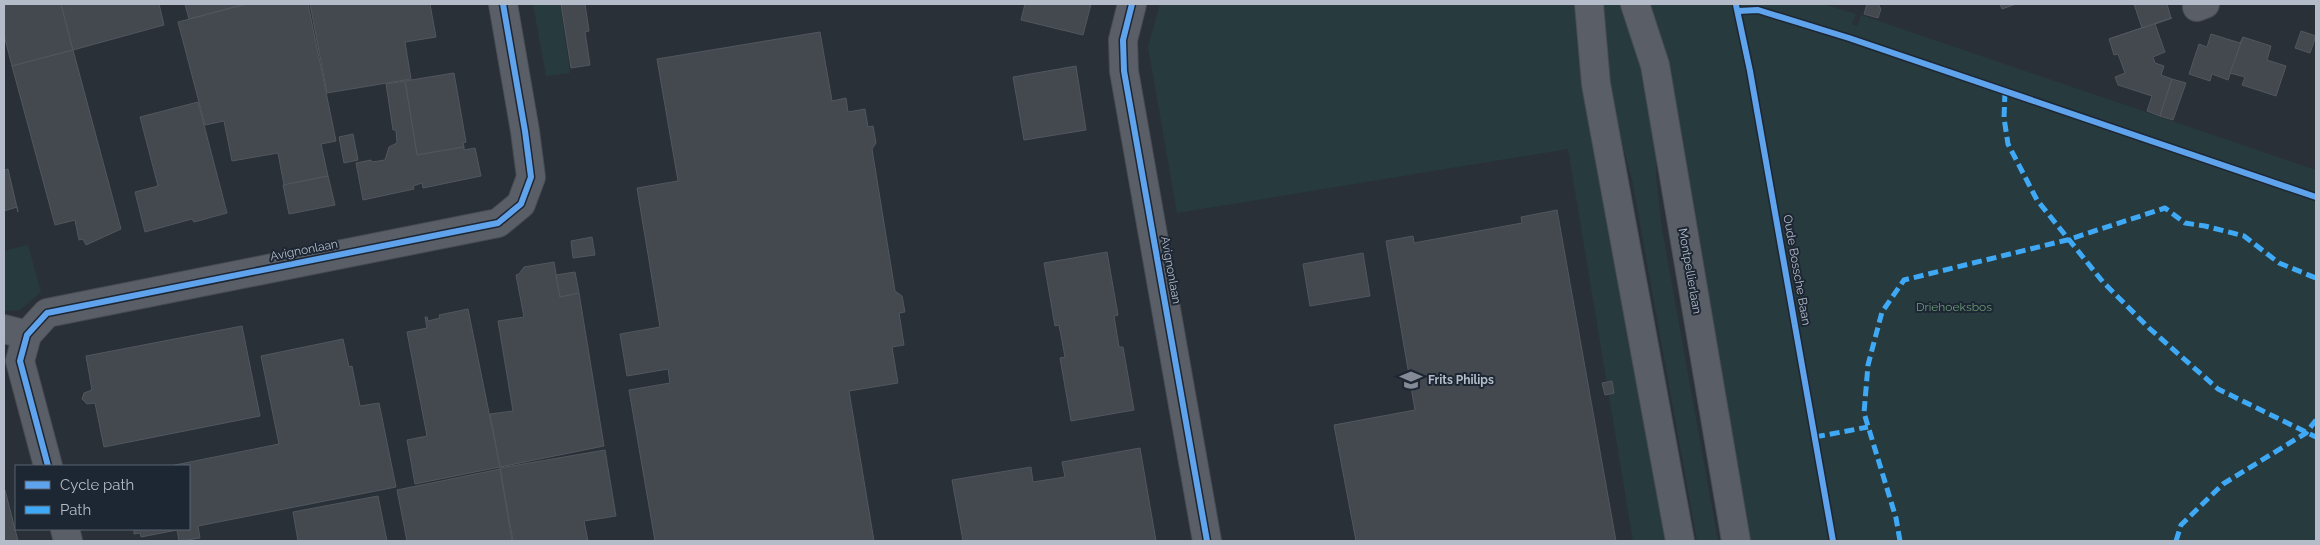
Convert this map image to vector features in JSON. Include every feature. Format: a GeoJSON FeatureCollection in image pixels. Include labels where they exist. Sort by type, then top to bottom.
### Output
{"type":"FeatureCollection","features":[{"type":"Feature","properties":{"kind":"street","name":"Avignonlaan"},"geometry":{"type":"LineString","coordinates":[[48,465],[20,361],[16,332],[47,313],[498,223],[522,204],[531,177],[503,4]]}},
{"type":"Feature","properties":{"kind":"street","name":"Avignonlaan"},"geometry":{"type":"LineString","coordinates":[[1132,4],[1123,40],[1124,71],[1207,541]]}},
{"type":"Feature","properties":{"kind":"street"},"geometry":{"type":"LineString","coordinates":[[1589,4],[1596,84],[1680,541]]}},
{"type":"Feature","properties":{"kind":"street","name":"Montpellierlaan"},"geometry":{"type":"LineString","coordinates":[[1635,4],[1654,65],[1736,541]]}},
{"type":"Feature","properties":{"kind":"green space"},"geometry":{"type":"Polygon","coordinates":[[[533,4],[560,4],[570,73],[546,76],[533,4]]]}},
{"type":"Feature","properties":{"kind":"green space"},"geometry":{"type":"Polygon","coordinates":[[[1160,4],[1580,4],[1668,541],[1633,541],[1568,149],[1177,213],[1148,47],[1160,4]]]}},
{"type":"Feature","properties":{"kind":"green space"},"geometry":{"type":"Polygon","coordinates":[[[1599,4],[1625,4],[1642,57],[1656,146],[1656,175],[1662,229],[1718,541],[1697,541],[1632,179],[1612,106],[1599,4]]]}},
{"type":"Feature","properties":{"kind":"green space","name":"Driehoeksbos"},"geometry":{"type":"Polygon","coordinates":[[[1643,4],[1823,4],[1856,14],[1852,24],[1857,26],[1861,15],[2316,170],[2316,541],[1746,541],[1643,4]]]}},
{"type":"Feature","properties":{"kind":"green space"},"geometry":{"type":"Polygon","coordinates":[[[28,245],[41,292],[20,310],[4,311],[4,251],[28,245]]]}},
{"type":"Feature","properties":{"kind":"building"},"geometry":{"type":"Polygon","coordinates":[[[4,4],[61,4],[73,50],[12,66],[4,35],[4,4]]]}},
{"type":"Feature","properties":{"kind":"building"},"geometry":{"type":"Polygon","coordinates":[[[61,4],[159,4],[164,25],[73,50],[61,4]]]}},
{"type":"Feature","properties":{"kind":"building"},"geometry":{"type":"Polygon","coordinates":[[[185,4],[245,4],[189,19],[185,4]]]}},
{"type":"Feature","properties":{"kind":"building"},"geometry":{"type":"Polygon","coordinates":[[[247,4],[308,4],[336,141],[321,144],[328,176],[284,185],[278,153],[232,161],[224,121],[205,125],[178,22],[247,4]]]}},
{"type":"Feature","properties":{"kind":"building"},"geometry":{"type":"Polygon","coordinates":[[[310,4],[430,4],[436,37],[405,42],[411,79],[327,93],[310,4]]]}},
{"type":"Feature","properties":{"kind":"building"},"geometry":{"type":"Polygon","coordinates":[[[561,4],[585,4],[589,31],[585,32],[590,65],[571,68],[561,4]]]}},
{"type":"Feature","properties":{"kind":"building"},"geometry":{"type":"Polygon","coordinates":[[[1025,4],[1091,4],[1083,35],[1021,20],[1025,4]]]}},
{"type":"Feature","properties":{"kind":"building"},"geometry":{"type":"Polygon","coordinates":[[[1867,4],[1878,4],[1881,9],[1878,18],[1864,14],[1867,4]]]}},
{"type":"Feature","properties":{"kind":"building"},"geometry":{"type":"Polygon","coordinates":[[[2000,4],[2016,4],[2002,9],[2000,4]]]}},
{"type":"Feature","properties":{"kind":"building"},"geometry":{"type":"Polygon","coordinates":[[[2134,4],[2167,4],[2171,18],[2142,28],[2134,4]]]}},
{"type":"Feature","properties":{"kind":"building"},"geometry":{"type":"Polygon","coordinates":[[[2172,18],[2155,24],[2165,52],[2153,57],[2155,63],[2164,66],[2161,75],[2172,79],[2160,116],[2147,111],[2152,96],[2118,85],[2115,77],[2125,73],[2118,54],[2114,55],[2109,39],[2172,18]]]}},
{"type":"Feature","properties":{"kind":"building"},"geometry":{"type":"Polygon","coordinates":[[[2301,31],[2316,36],[2310,53],[2295,48],[2301,31]]]}},
{"type":"Feature","properties":{"kind":"building"},"geometry":{"type":"Polygon","coordinates":[[[820,32],[832,101],[846,98],[848,112],[865,109],[868,127],[873,126],[876,143],[872,149],[895,291],[902,296],[905,312],[899,313],[904,345],[892,347],[898,383],[849,391],[874,541],[655,541],[629,390],[670,383],[668,369],[627,376],[620,334],[660,327],[637,188],[678,181],[657,59],[820,32]]]}},
{"type":"Feature","properties":{"kind":"building"},"geometry":{"type":"Polygon","coordinates":[[[2211,34],[2240,43],[2243,37],[2228,80],[2212,74],[2210,81],[2189,74],[2199,44],[2207,47],[2211,34]]]}},
{"type":"Feature","properties":{"kind":"building"},"geometry":{"type":"Polygon","coordinates":[[[2243,37],[2271,46],[2267,60],[2286,66],[2276,96],[2242,85],[2245,77],[2230,73],[2243,37]]]}},
{"type":"Feature","properties":{"kind":"building"},"geometry":{"type":"Polygon","coordinates":[[[73,50],[121,229],[86,245],[83,239],[79,240],[75,220],[55,225],[12,66],[73,50]]]}},
{"type":"Feature","properties":{"kind":"building"},"geometry":{"type":"Polygon","coordinates":[[[1076,66],[1086,130],[1024,140],[1013,77],[1076,66]]]}},
{"type":"Feature","properties":{"kind":"building"},"geometry":{"type":"Polygon","coordinates":[[[454,73],[466,142],[463,143],[464,147],[417,155],[405,81],[454,73]]]}},
{"type":"Feature","properties":{"kind":"building"},"geometry":{"type":"Polygon","coordinates":[[[2172,79],[2186,83],[2173,120],[2160,116],[2172,79]]]}},
{"type":"Feature","properties":{"kind":"building"},"geometry":{"type":"Polygon","coordinates":[[[405,81],[417,155],[464,147],[464,150],[475,148],[481,176],[423,188],[422,183],[413,186],[414,189],[363,200],[356,163],[385,160],[389,147],[397,143],[396,130],[393,130],[386,84],[405,81]]]}},
{"type":"Feature","properties":{"kind":"building"},"geometry":{"type":"Polygon","coordinates":[[[198,102],[227,213],[194,222],[192,219],[145,232],[135,192],[158,186],[140,117],[198,102]]]}},
{"type":"Feature","properties":{"kind":"building"},"geometry":{"type":"Polygon","coordinates":[[[353,134],[358,160],[344,163],[339,137],[353,134]]]}},
{"type":"Feature","properties":{"kind":"building"},"geometry":{"type":"Polygon","coordinates":[[[4,167],[5,170],[8,169],[17,207],[4,211],[4,167]]]}},
{"type":"Feature","properties":{"kind":"building"},"geometry":{"type":"Polygon","coordinates":[[[328,176],[335,205],[289,214],[283,185],[328,176]]]}},
{"type":"Feature","properties":{"kind":"building"},"geometry":{"type":"Polygon","coordinates":[[[1557,210],[1616,541],[1356,541],[1334,425],[1415,410],[1386,241],[1413,236],[1414,243],[1522,223],[1521,217],[1557,210]]]}},
{"type":"Feature","properties":{"kind":"building"},"geometry":{"type":"Polygon","coordinates":[[[592,237],[595,255],[573,258],[571,241],[592,237]]]}},
{"type":"Feature","properties":{"kind":"building"},"geometry":{"type":"Polygon","coordinates":[[[1107,252],[1118,315],[1114,316],[1119,347],[1123,347],[1134,410],[1071,421],[1060,358],[1065,357],[1059,325],[1055,326],[1044,263],[1107,252]]]}},
{"type":"Feature","properties":{"kind":"building"},"geometry":{"type":"Polygon","coordinates":[[[1363,253],[1370,296],[1310,306],[1303,264],[1363,253]]]}},
{"type":"Feature","properties":{"kind":"building"},"geometry":{"type":"Polygon","coordinates":[[[554,262],[560,297],[579,293],[604,446],[500,467],[490,414],[513,411],[498,321],[524,317],[516,275],[524,267],[554,262]]]}},
{"type":"Feature","properties":{"kind":"building"},"geometry":{"type":"Polygon","coordinates":[[[575,272],[579,293],[560,297],[556,275],[575,272]]]}},
{"type":"Feature","properties":{"kind":"building"},"geometry":{"type":"Polygon","coordinates":[[[468,309],[500,467],[415,484],[407,440],[427,436],[407,332],[427,328],[425,317],[427,317],[428,321],[440,318],[439,315],[468,309]]]}},
{"type":"Feature","properties":{"kind":"building"},"geometry":{"type":"Polygon","coordinates":[[[242,326],[260,416],[104,447],[95,403],[87,404],[82,399],[84,393],[92,390],[86,356],[242,326]]]}},
{"type":"Feature","properties":{"kind":"building"},"geometry":{"type":"Polygon","coordinates":[[[343,339],[349,367],[352,366],[360,406],[379,403],[396,487],[198,526],[200,538],[179,541],[177,530],[190,530],[190,465],[175,465],[279,444],[261,356],[343,339]]]}},
{"type":"Feature","properties":{"kind":"building"},"geometry":{"type":"Polygon","coordinates":[[[1612,381],[1614,393],[1605,395],[1602,383],[1612,381]]]}},
{"type":"Feature","properties":{"kind":"building"},"geometry":{"type":"Polygon","coordinates":[[[1140,448],[1156,541],[963,541],[952,480],[1031,467],[1033,482],[1065,477],[1062,462],[1140,448]]]}},
{"type":"Feature","properties":{"kind":"building"},"geometry":{"type":"Polygon","coordinates":[[[605,450],[616,516],[584,521],[588,541],[513,541],[500,468],[605,450]]]}},
{"type":"Feature","properties":{"kind":"building"},"geometry":{"type":"Polygon","coordinates":[[[500,469],[512,541],[407,541],[397,490],[500,469]]]}},
{"type":"Feature","properties":{"kind":"building"},"geometry":{"type":"Polygon","coordinates":[[[4,490],[5,490],[18,541],[4,541],[4,490]]]}},
{"type":"Feature","properties":{"kind":"building"},"geometry":{"type":"Polygon","coordinates":[[[378,496],[387,541],[298,541],[293,512],[378,496]]]}},
{"type":"Feature","properties":{"kind":"building"},"geometry":{"type":"Polygon","coordinates":[[[134,530],[177,530],[141,537],[140,533],[134,534],[134,530]]]}},
{"type":"Feature","properties":{"kind":"marked path"},"geometry":{"type":"LineString","coordinates":[[2005,92],[2004,118],[2008,144],[2037,200],[2103,282],[2149,328],[2218,389],[2316,437]]}},
{"type":"Feature","properties":{"kind":"marked path"},"geometry":{"type":"LineString","coordinates":[[1900,541],[1896,518],[1864,413],[1868,365],[1882,312],[1904,280],[2067,240],[2165,208],[2185,223],[2244,236],[2279,263],[2316,278]]}},
{"type":"Feature","properties":{"kind":"marked path"},"geometry":{"type":"LineString","coordinates":[[2176,541],[2181,525],[2223,484],[2306,433],[2316,420]]}},
{"type":"Feature","properties":{"kind":"marked path"},"geometry":{"type":"LineString","coordinates":[[1815,437],[1868,427]]}},
{"type":"Feature","properties":{"kind":"cycle path"},"geometry":{"type":"LineString","coordinates":[[48,465],[20,361],[27,335],[47,313],[498,223],[521,204],[531,177],[503,4]]}},
{"type":"Feature","properties":{"kind":"cycle path"},"geometry":{"type":"LineString","coordinates":[[1132,4],[1123,40],[1124,71],[1207,541]]}},
{"type":"Feature","properties":{"kind":"cycle path","name":"Oude Bossche Baan"},"geometry":{"type":"LineString","coordinates":[[1736,5],[1750,71],[1833,541]]}},
{"type":"Feature","properties":{"kind":"cycle path"},"geometry":{"type":"LineString","coordinates":[[1738,11],[1758,10],[1849,38],[2316,197]]}},
{"type":"Feature","properties":{"kind":"place","name":"Frits Philips"},"geometry":{"type":"Point","coordinates":[1411,380]}}]}
